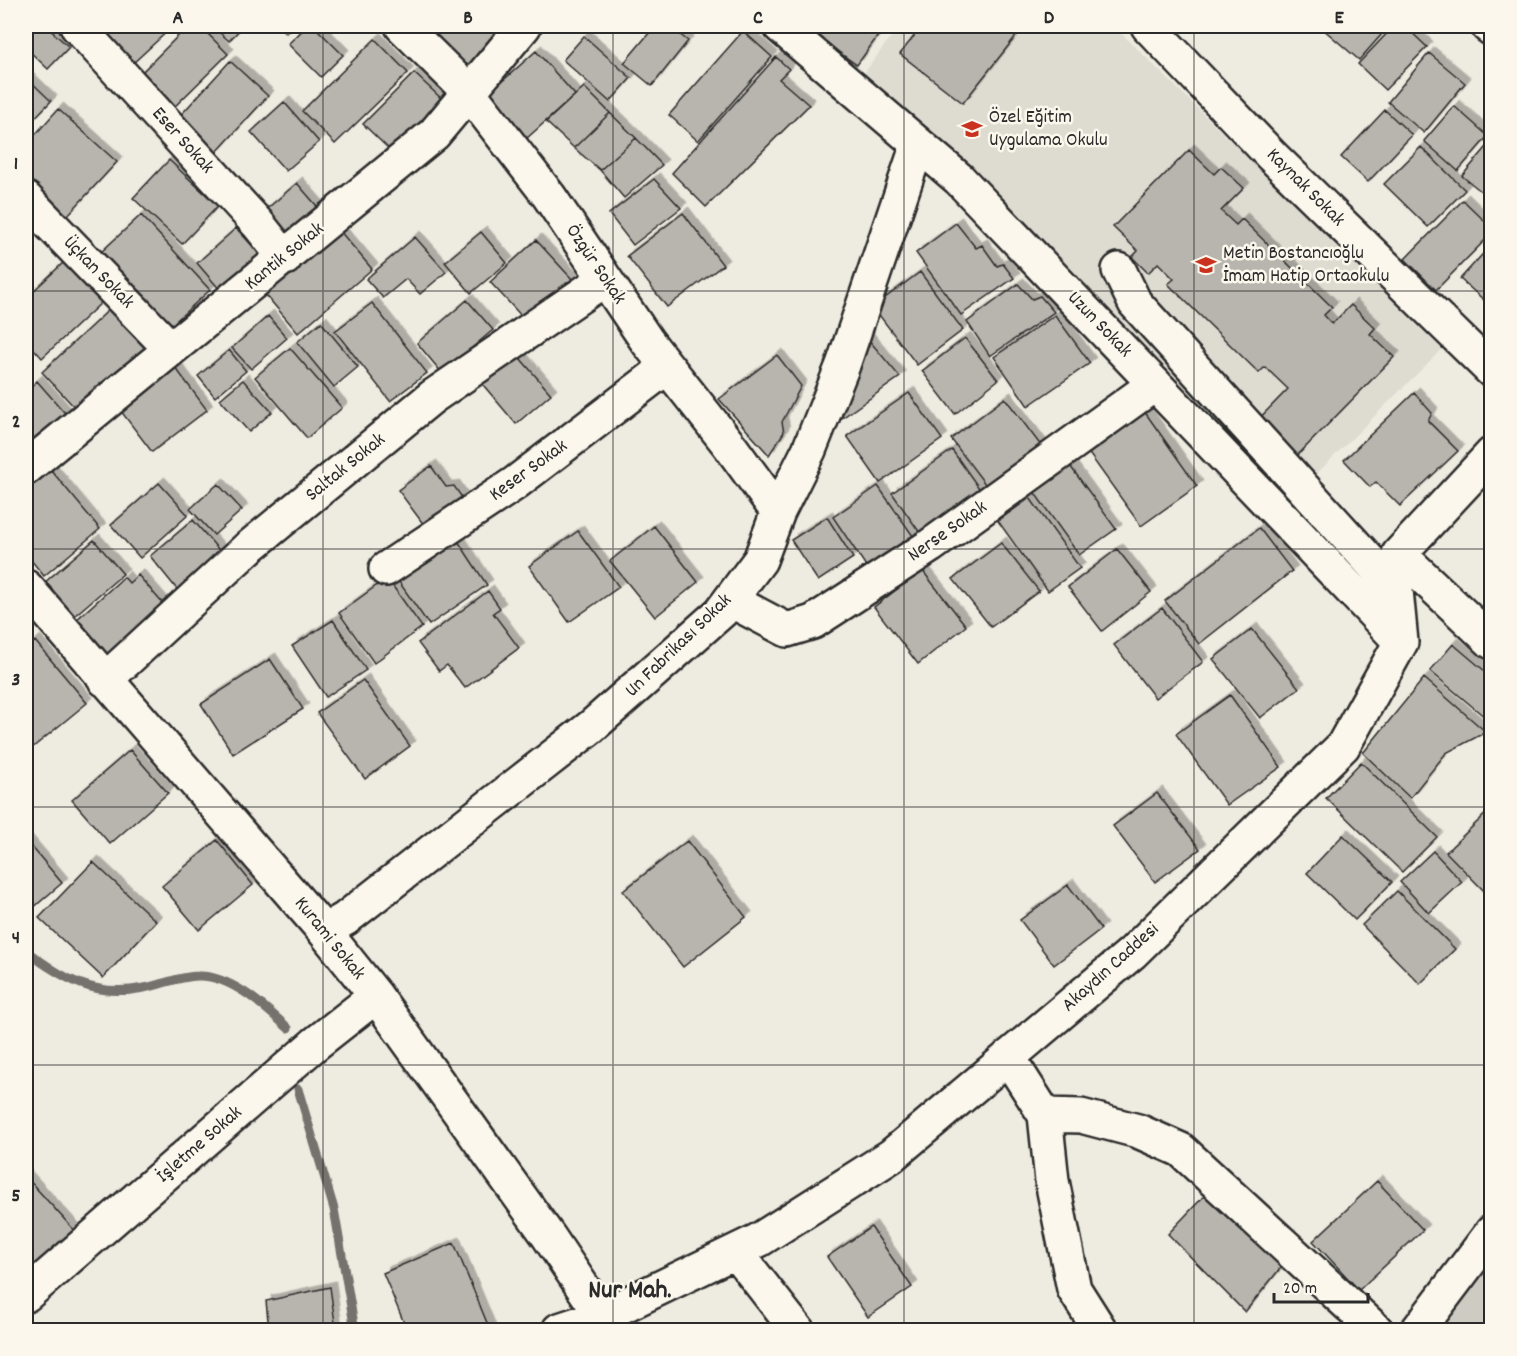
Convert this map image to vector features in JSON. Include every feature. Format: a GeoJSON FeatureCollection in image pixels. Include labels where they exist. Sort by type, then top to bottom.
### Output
{"type":"FeatureCollection","features":[{"type":"Feature","properties":{"kind":"street","name":"Eser Sokak"},"geometry":{"type":"LineString","coordinates":[[77,26],[258,224],[285,258]]}},
{"type":"Feature","properties":{"kind":"street","name":"Özgür Sokak"},"geometry":{"type":"LineString","coordinates":[[402,26],[468,91],[549,196],[667,367],[778,512]]}},
{"type":"Feature","properties":{"kind":"street","name":"Kantik Sokak"},"geometry":{"type":"LineString","coordinates":[[26,468],[434,134],[524,26]]}},
{"type":"Feature","properties":{"kind":"street","name":"Uzun Sokak"},"geometry":{"type":"LineString","coordinates":[[780,26],[959,179],[1401,642]]}},
{"type":"Feature","properties":{"kind":"street","name":"Kaynak Sokak"},"geometry":{"type":"LineString","coordinates":[[1148,26],[1272,156],[1491,371]]}},
{"type":"Feature","properties":{"kind":"street"},"geometry":{"type":"LineString","coordinates":[[1488,26],[1491,29]]}},
{"type":"Feature","properties":{"kind":"street","name":"Un Fabrikası Sokak"},"geometry":{"type":"LineString","coordinates":[[324,931],[345,919],[591,727],[721,612],[760,560],[778,512],[809,450],[843,365],[918,144]]}},
{"type":"Feature","properties":{"kind":"street","name":"Üçkan Sokak"},"geometry":{"type":"LineString","coordinates":[[26,199],[170,348]]}},
{"type":"Feature","properties":{"kind":"street"},"geometry":{"type":"LineString","coordinates":[[1119,270],[1135,303],[1396,590]]}},
{"type":"Feature","properties":{"kind":"street","name":"Saltak Sokak"},"geometry":{"type":"LineString","coordinates":[[105,680],[248,549],[432,397],[605,279]]}},
{"type":"Feature","properties":{"kind":"street","name":"Keser Sokak"},"geometry":{"type":"LineString","coordinates":[[386,569],[514,484],[667,367]]}},
{"type":"Feature","properties":{"kind":"street","name":"Nerse Sokak"},"geometry":{"type":"LineString","coordinates":[[730,600],[787,630],[813,622],[930,546],[1155,384]]}},
{"type":"Feature","properties":{"kind":"street"},"geometry":{"type":"LineString","coordinates":[[1401,642],[1396,590],[1398,554],[1491,454]]}},
{"type":"Feature","properties":{"kind":"street"},"geometry":{"type":"LineString","coordinates":[[1398,554],[1491,642]]}},
{"type":"Feature","properties":{"kind":"street","name":"Kurami Sokak"},"geometry":{"type":"LineString","coordinates":[[26,587],[324,931],[376,996],[549,1237],[602,1317]]}},
{"type":"Feature","properties":{"kind":"street","name":"Akaydın Caddesi"},"geometry":{"type":"LineString","coordinates":[[559,1330],[602,1317],[759,1240],[891,1155],[1132,953],[1343,746],[1401,642]]}},
{"type":"Feature","properties":{"kind":"street","name":"İşletme Sokak"},"geometry":{"type":"LineString","coordinates":[[26,1295],[315,1044],[376,996]]}},
{"type":"Feature","properties":{"kind":"street"},"geometry":{"type":"LineString","coordinates":[[1008,1057],[1045,1115],[1052,1181],[1074,1288],[1100,1330]]}},
{"type":"Feature","properties":{"kind":"street"},"geometry":{"type":"LineString","coordinates":[[1045,1115],[1092,1119],[1138,1131],[1181,1150],[1376,1330]]}},
{"type":"Feature","properties":{"kind":"street"},"geometry":{"type":"LineString","coordinates":[[1418,1330],[1491,1232]]}},
{"type":"Feature","properties":{"kind":"street"},"geometry":{"type":"LineString","coordinates":[[736,1252],[797,1330]]}},
{"type":"Feature","properties":{"kind":"path"},"geometry":{"type":"LineString","coordinates":[[1487,1330],[1491,1324]]}},
{"type":"Feature","properties":{"kind":"shaded area","name":"Metin Bostancıoğlu İmam Hatip Ortaokulu"},"geometry":{"type":"Polygon","coordinates":[[[899,26],[1114,26],[1442,349],[1287,503],[862,76],[899,26]]]}},
{"type":"Feature","properties":{"kind":"shaded area"},"geometry":{"type":"Polygon","coordinates":[[[1491,1232],[1491,1330],[1418,1330],[1491,1232]]]}},
{"type":"Feature","properties":{"kind":"building"},"geometry":{"type":"Polygon","coordinates":[[[26,26],[46,26],[69,47],[48,69],[26,48],[26,26]]]}},
{"type":"Feature","properties":{"kind":"building"},"geometry":{"type":"Polygon","coordinates":[[[103,26],[173,26],[131,65],[98,30],[103,26]]]}},
{"type":"Feature","properties":{"kind":"building"},"geometry":{"type":"Polygon","coordinates":[[[188,26],[200,26],[228,54],[168,113],[135,79],[188,26]]]}},
{"type":"Feature","properties":{"kind":"building"},"geometry":{"type":"Polygon","coordinates":[[[212,26],[243,26],[229,41],[212,26]]]}},
{"type":"Feature","properties":{"kind":"building"},"geometry":{"type":"Polygon","coordinates":[[[278,26],[293,26],[286,33],[278,26]]]}},
{"type":"Feature","properties":{"kind":"building"},"geometry":{"type":"Polygon","coordinates":[[[307,26],[314,26],[343,55],[321,77],[288,44],[307,26]]]}},
{"type":"Feature","properties":{"kind":"building"},"geometry":{"type":"Polygon","coordinates":[[[442,26],[494,26],[499,29],[471,68],[432,40],[442,26]]]}},
{"type":"Feature","properties":{"kind":"building"},"geometry":{"type":"Polygon","coordinates":[[[655,26],[669,26],[688,41],[652,86],[624,63],[655,26]]]}},
{"type":"Feature","properties":{"kind":"building"},"geometry":{"type":"Polygon","coordinates":[[[802,26],[885,26],[857,65],[802,26]]]}},
{"type":"Feature","properties":{"kind":"building"},"geometry":{"type":"Polygon","coordinates":[[[922,26],[1024,26],[963,103],[900,54],[922,26]]]}},
{"type":"Feature","properties":{"kind":"building"},"geometry":{"type":"Polygon","coordinates":[[[1324,26],[1389,26],[1359,60],[1322,28],[1324,26]]]}},
{"type":"Feature","properties":{"kind":"building"},"geometry":{"type":"Polygon","coordinates":[[[1394,26],[1405,26],[1427,47],[1385,90],[1358,64],[1394,26]]]}},
{"type":"Feature","properties":{"kind":"building"},"geometry":{"type":"Polygon","coordinates":[[[743,31],[772,57],[698,141],[669,115],[743,31]]]}},
{"type":"Feature","properties":{"kind":"building"},"geometry":{"type":"Polygon","coordinates":[[[584,36],[631,78],[610,102],[563,60],[584,36]]]}},
{"type":"Feature","properties":{"kind":"building"},"geometry":{"type":"Polygon","coordinates":[[[375,39],[408,73],[335,144],[302,111],[375,39]]]}},
{"type":"Feature","properties":{"kind":"building"},"geometry":{"type":"Polygon","coordinates":[[[536,51],[575,95],[526,139],[487,95],[536,51]]]}},
{"type":"Feature","properties":{"kind":"building"},"geometry":{"type":"Polygon","coordinates":[[[1429,53],[1465,83],[1424,133],[1388,102],[1429,53]]]}},
{"type":"Feature","properties":{"kind":"building"},"geometry":{"type":"Polygon","coordinates":[[[776,57],[789,69],[779,79],[809,105],[706,207],[672,173],[776,57]]]}},
{"type":"Feature","properties":{"kind":"building"},"geometry":{"type":"Polygon","coordinates":[[[230,61],[268,96],[216,153],[178,118],[230,61]]]}},
{"type":"Feature","properties":{"kind":"building"},"geometry":{"type":"Polygon","coordinates":[[[414,73],[444,101],[393,153],[363,124],[414,73]]]}},
{"type":"Feature","properties":{"kind":"building"},"geometry":{"type":"Polygon","coordinates":[[[26,77],[51,101],[26,127],[26,77]]]}},
{"type":"Feature","properties":{"kind":"building"},"geometry":{"type":"Polygon","coordinates":[[[584,87],[610,113],[574,148],[546,122],[584,87]]]}},
{"type":"Feature","properties":{"kind":"building"},"geometry":{"type":"Polygon","coordinates":[[[284,102],[319,142],[286,171],[251,132],[284,102]]]}},
{"type":"Feature","properties":{"kind":"building"},"geometry":{"type":"Polygon","coordinates":[[[1454,106],[1488,136],[1458,171],[1424,141],[1454,106]]]}},
{"type":"Feature","properties":{"kind":"building"},"geometry":{"type":"Polygon","coordinates":[[[58,109],[117,162],[67,216],[26,179],[26,145],[58,109]]]}},
{"type":"Feature","properties":{"kind":"building"},"geometry":{"type":"Polygon","coordinates":[[[1385,110],[1412,135],[1368,182],[1341,157],[1385,110]]]}},
{"type":"Feature","properties":{"kind":"building"},"geometry":{"type":"Polygon","coordinates":[[[610,113],[636,138],[600,170],[574,148],[610,113]]]}},
{"type":"Feature","properties":{"kind":"building"},"geometry":{"type":"Polygon","coordinates":[[[636,138],[662,165],[624,198],[600,170],[636,138]]]}},
{"type":"Feature","properties":{"kind":"building"},"geometry":{"type":"Polygon","coordinates":[[[1492,141],[1492,200],[1462,176],[1492,141]]]}},
{"type":"Feature","properties":{"kind":"building"},"geometry":{"type":"Polygon","coordinates":[[[1421,147],[1465,190],[1428,227],[1384,184],[1421,147]]]}},
{"type":"Feature","properties":{"kind":"building"},"geometry":{"type":"Polygon","coordinates":[[[1189,150],[1214,174],[1221,167],[1244,188],[1221,211],[1236,225],[1242,219],[1332,307],[1324,315],[1332,324],[1351,305],[1375,328],[1370,334],[1394,357],[1289,464],[1251,427],[1288,389],[1265,367],[1259,373],[1168,284],[1174,279],[1158,263],[1148,273],[1132,257],[1138,251],[1113,227],[1189,150]]]}},
{"type":"Feature","properties":{"kind":"building"},"geometry":{"type":"Polygon","coordinates":[[[169,160],[218,206],[182,244],[133,198],[169,160]]]}},
{"type":"Feature","properties":{"kind":"building"},"geometry":{"type":"Polygon","coordinates":[[[654,179],[681,208],[633,245],[609,214],[654,179]]]}},
{"type":"Feature","properties":{"kind":"building"},"geometry":{"type":"Polygon","coordinates":[[[297,183],[323,213],[288,243],[262,213],[297,183]]]}},
{"type":"Feature","properties":{"kind":"building"},"geometry":{"type":"Polygon","coordinates":[[[1463,200],[1492,228],[1492,233],[1436,290],[1405,259],[1463,200]]]}},
{"type":"Feature","properties":{"kind":"building"},"geometry":{"type":"Polygon","coordinates":[[[683,213],[723,265],[667,307],[627,256],[683,213]]]}},
{"type":"Feature","properties":{"kind":"building"},"geometry":{"type":"Polygon","coordinates":[[[141,215],[210,290],[169,327],[100,253],[141,215]]]}},
{"type":"Feature","properties":{"kind":"building"},"geometry":{"type":"Polygon","coordinates":[[[956,223],[976,248],[982,245],[997,266],[1003,264],[1014,278],[961,315],[916,253],[956,223]]]}},
{"type":"Feature","properties":{"kind":"building"},"geometry":{"type":"Polygon","coordinates":[[[236,228],[261,255],[221,291],[197,263],[236,228]]]}},
{"type":"Feature","properties":{"kind":"building"},"geometry":{"type":"Polygon","coordinates":[[[339,230],[372,269],[298,333],[265,294],[339,230]]]}},
{"type":"Feature","properties":{"kind":"building"},"geometry":{"type":"Polygon","coordinates":[[[481,232],[507,263],[471,293],[445,262],[481,232]]]}},
{"type":"Feature","properties":{"kind":"building"},"geometry":{"type":"Polygon","coordinates":[[[415,237],[446,272],[420,294],[406,279],[383,298],[366,279],[415,237]]]}},
{"type":"Feature","properties":{"kind":"building"},"geometry":{"type":"Polygon","coordinates":[[[536,240],[572,279],[526,321],[490,282],[536,240]]]}},
{"type":"Feature","properties":{"kind":"building"},"geometry":{"type":"Polygon","coordinates":[[[1492,244],[1492,307],[1460,279],[1492,244]]]}},
{"type":"Feature","properties":{"kind":"building"},"geometry":{"type":"Polygon","coordinates":[[[64,262],[102,302],[42,358],[26,340],[26,298],[64,262]]]}},
{"type":"Feature","properties":{"kind":"building"},"geometry":{"type":"Polygon","coordinates":[[[920,272],[963,330],[917,365],[873,307],[920,272]]]}},
{"type":"Feature","properties":{"kind":"building"},"geometry":{"type":"Polygon","coordinates":[[[1018,284],[1032,299],[1040,296],[1054,312],[990,356],[967,322],[1018,284]]]}},
{"type":"Feature","properties":{"kind":"building"},"geometry":{"type":"Polygon","coordinates":[[[467,300],[493,330],[442,373],[417,343],[467,300]]]}},
{"type":"Feature","properties":{"kind":"building"},"geometry":{"type":"Polygon","coordinates":[[[372,303],[427,373],[390,401],[335,331],[372,303]]]}},
{"type":"Feature","properties":{"kind":"building"},"geometry":{"type":"Polygon","coordinates":[[[114,305],[149,344],[77,410],[42,372],[114,305]]]}},
{"type":"Feature","properties":{"kind":"building"},"geometry":{"type":"Polygon","coordinates":[[[1055,315],[1090,363],[1028,406],[994,357],[1055,315]]]}},
{"type":"Feature","properties":{"kind":"building"},"geometry":{"type":"Polygon","coordinates":[[[268,316],[287,338],[251,369],[232,348],[268,316]]]}},
{"type":"Feature","properties":{"kind":"building"},"geometry":{"type":"Polygon","coordinates":[[[321,322],[358,367],[334,387],[297,342],[321,322]]]}},
{"type":"Feature","properties":{"kind":"building"},"geometry":{"type":"Polygon","coordinates":[[[1492,326],[1492,356],[1477,342],[1492,326]]]}},
{"type":"Feature","properties":{"kind":"building"},"geometry":{"type":"Polygon","coordinates":[[[965,338],[998,380],[955,414],[922,371],[965,338]]]}},
{"type":"Feature","properties":{"kind":"building"},"geometry":{"type":"Polygon","coordinates":[[[868,339],[900,377],[842,418],[836,410],[868,339]]]}},
{"type":"Feature","properties":{"kind":"building"},"geometry":{"type":"Polygon","coordinates":[[[290,348],[342,408],[307,438],[255,377],[290,348]]]}},
{"type":"Feature","properties":{"kind":"building"},"geometry":{"type":"Polygon","coordinates":[[[229,350],[246,371],[215,397],[198,376],[229,350]]]}},
{"type":"Feature","properties":{"kind":"building"},"geometry":{"type":"Polygon","coordinates":[[[513,350],[551,394],[516,424],[479,380],[513,350]]]}},
{"type":"Feature","properties":{"kind":"building"},"geometry":{"type":"Polygon","coordinates":[[[777,355],[801,386],[782,422],[784,432],[769,455],[719,399],[777,355]]]}},
{"type":"Feature","properties":{"kind":"building"},"geometry":{"type":"Polygon","coordinates":[[[172,363],[207,410],[152,452],[117,406],[172,363]]]}},
{"type":"Feature","properties":{"kind":"building"},"geometry":{"type":"Polygon","coordinates":[[[243,380],[272,412],[249,432],[220,399],[243,380]]]}},
{"type":"Feature","properties":{"kind":"building"},"geometry":{"type":"Polygon","coordinates":[[[37,381],[71,420],[26,461],[26,391],[37,381]]]}},
{"type":"Feature","properties":{"kind":"building"},"geometry":{"type":"Polygon","coordinates":[[[909,393],[942,439],[880,483],[847,436],[909,393]]]}},
{"type":"Feature","properties":{"kind":"building"},"geometry":{"type":"Polygon","coordinates":[[[1414,393],[1432,413],[1428,421],[1458,451],[1400,506],[1376,482],[1370,487],[1344,460],[1414,393]]]}},
{"type":"Feature","properties":{"kind":"building"},"geometry":{"type":"Polygon","coordinates":[[[1005,398],[1045,451],[991,492],[951,439],[1005,398]]]}},
{"type":"Feature","properties":{"kind":"building"},"geometry":{"type":"Polygon","coordinates":[[[1142,408],[1197,486],[1141,526],[1085,448],[1142,408]]]}},
{"type":"Feature","properties":{"kind":"building"},"geometry":{"type":"Polygon","coordinates":[[[952,450],[986,498],[925,540],[892,493],[952,450]]]}},
{"type":"Feature","properties":{"kind":"building"},"geometry":{"type":"Polygon","coordinates":[[[1068,463],[1116,529],[1079,555],[1032,489],[1068,463]]]}},
{"type":"Feature","properties":{"kind":"building"},"geometry":{"type":"Polygon","coordinates":[[[46,464],[100,529],[44,576],[26,554],[26,480],[46,464]]]}},
{"type":"Feature","properties":{"kind":"building"},"geometry":{"type":"Polygon","coordinates":[[[431,466],[446,487],[454,486],[465,502],[427,529],[398,490],[431,466]]]}},
{"type":"Feature","properties":{"kind":"building"},"geometry":{"type":"Polygon","coordinates":[[[159,483],[188,515],[140,558],[111,525],[159,483]]]}},
{"type":"Feature","properties":{"kind":"building"},"geometry":{"type":"Polygon","coordinates":[[[218,484],[242,510],[214,535],[190,509],[218,484]]]}},
{"type":"Feature","properties":{"kind":"building"},"geometry":{"type":"Polygon","coordinates":[[[878,486],[918,543],[872,575],[833,517],[878,486]]]}},
{"type":"Feature","properties":{"kind":"building"},"geometry":{"type":"Polygon","coordinates":[[[1030,498],[1080,568],[1048,591],[998,521],[1030,498]]]}},
{"type":"Feature","properties":{"kind":"building"},"geometry":{"type":"Polygon","coordinates":[[[827,517],[853,558],[818,581],[791,540],[827,517]]]}},
{"type":"Feature","properties":{"kind":"building"},"geometry":{"type":"Polygon","coordinates":[[[193,520],[224,556],[180,593],[150,556],[193,520]]]}},
{"type":"Feature","properties":{"kind":"building"},"geometry":{"type":"Polygon","coordinates":[[[654,526],[698,582],[655,617],[610,561],[654,526]]]}},
{"type":"Feature","properties":{"kind":"building"},"geometry":{"type":"Polygon","coordinates":[[[1259,528],[1292,571],[1199,644],[1165,601],[1259,528]]]}},
{"type":"Feature","properties":{"kind":"building"},"geometry":{"type":"Polygon","coordinates":[[[578,531],[619,587],[569,622],[529,566],[578,531]]]}},
{"type":"Feature","properties":{"kind":"building"},"geometry":{"type":"Polygon","coordinates":[[[456,538],[487,585],[429,625],[397,579],[456,538]]]}},
{"type":"Feature","properties":{"kind":"building"},"geometry":{"type":"Polygon","coordinates":[[[94,540],[123,574],[73,617],[44,583],[94,540]]]}},
{"type":"Feature","properties":{"kind":"building"},"geometry":{"type":"Polygon","coordinates":[[[1001,543],[1039,591],[991,627],[953,579],[1001,543]]]}},
{"type":"Feature","properties":{"kind":"building"},"geometry":{"type":"Polygon","coordinates":[[[1117,549],[1151,592],[1102,631],[1068,587],[1117,549]]]}},
{"type":"Feature","properties":{"kind":"building"},"geometry":{"type":"Polygon","coordinates":[[[922,570],[966,626],[918,664],[874,607],[922,570]]]}},
{"type":"Feature","properties":{"kind":"building"},"geometry":{"type":"Polygon","coordinates":[[[138,575],[164,605],[105,657],[74,622],[124,577],[129,583],[138,575]]]}},
{"type":"Feature","properties":{"kind":"building"},"geometry":{"type":"Polygon","coordinates":[[[387,578],[422,627],[374,663],[339,613],[387,578]]]}},
{"type":"Feature","properties":{"kind":"building"},"geometry":{"type":"Polygon","coordinates":[[[488,591],[500,608],[493,613],[519,648],[465,688],[447,665],[439,671],[418,643],[488,591]]]}},
{"type":"Feature","properties":{"kind":"building"},"geometry":{"type":"Polygon","coordinates":[[[1162,608],[1203,662],[1155,698],[1114,645],[1162,608]]]}},
{"type":"Feature","properties":{"kind":"building"},"geometry":{"type":"Polygon","coordinates":[[[333,620],[366,670],[326,697],[292,646],[333,620]]]}},
{"type":"Feature","properties":{"kind":"building"},"geometry":{"type":"Polygon","coordinates":[[[1252,629],[1299,688],[1260,718],[1213,659],[1252,629]]]}},
{"type":"Feature","properties":{"kind":"building"},"geometry":{"type":"Polygon","coordinates":[[[35,641],[87,703],[26,753],[26,649],[35,641]]]}},
{"type":"Feature","properties":{"kind":"building"},"geometry":{"type":"Polygon","coordinates":[[[1453,644],[1492,677],[1492,723],[1430,671],[1453,644]]]}},
{"type":"Feature","properties":{"kind":"building"},"geometry":{"type":"Polygon","coordinates":[[[270,659],[303,709],[233,754],[201,704],[270,659]]]}},
{"type":"Feature","properties":{"kind":"building"},"geometry":{"type":"Polygon","coordinates":[[[1424,678],[1486,732],[1446,753],[1410,798],[1363,753],[1424,678]]]}},
{"type":"Feature","properties":{"kind":"building"},"geometry":{"type":"Polygon","coordinates":[[[363,680],[410,746],[365,779],[317,713],[363,680]]]}},
{"type":"Feature","properties":{"kind":"building"},"geometry":{"type":"Polygon","coordinates":[[[1230,695],[1281,767],[1227,805],[1176,734],[1230,695]]]}},
{"type":"Feature","properties":{"kind":"building"},"geometry":{"type":"Polygon","coordinates":[[[130,750],[168,793],[110,844],[72,800],[130,750]]]}},
{"type":"Feature","properties":{"kind":"building"},"geometry":{"type":"Polygon","coordinates":[[[1361,762],[1437,837],[1402,872],[1326,798],[1361,762]]]}},
{"type":"Feature","properties":{"kind":"building"},"geometry":{"type":"Polygon","coordinates":[[[1157,793],[1200,849],[1155,882],[1113,826],[1157,793]]]}},
{"type":"Feature","properties":{"kind":"building"},"geometry":{"type":"Polygon","coordinates":[[[1491,809],[1492,892],[1488,895],[1446,852],[1491,809]]]}},
{"type":"Feature","properties":{"kind":"building"},"geometry":{"type":"Polygon","coordinates":[[[1343,835],[1392,882],[1355,920],[1307,873],[1343,835]]]}},
{"type":"Feature","properties":{"kind":"building"},"geometry":{"type":"Polygon","coordinates":[[[26,840],[62,883],[26,914],[26,840]]]}},
{"type":"Feature","properties":{"kind":"building"},"geometry":{"type":"Polygon","coordinates":[[[217,840],[253,885],[199,930],[162,886],[217,840]]]}},
{"type":"Feature","properties":{"kind":"building"},"geometry":{"type":"Polygon","coordinates":[[[687,841],[746,917],[683,967],[623,891],[687,841]]]}},
{"type":"Feature","properties":{"kind":"building"},"geometry":{"type":"Polygon","coordinates":[[[1433,851],[1462,882],[1429,913],[1400,882],[1433,851]]]}},
{"type":"Feature","properties":{"kind":"building"},"geometry":{"type":"Polygon","coordinates":[[[93,862],[156,921],[103,978],[39,918],[93,862]]]}},
{"type":"Feature","properties":{"kind":"building"},"geometry":{"type":"Polygon","coordinates":[[[1068,885],[1101,929],[1054,965],[1020,920],[1068,885]]]}},
{"type":"Feature","properties":{"kind":"building"},"geometry":{"type":"Polygon","coordinates":[[[1397,891],[1455,949],[1420,984],[1362,925],[1397,891]]]}},
{"type":"Feature","properties":{"kind":"building"},"geometry":{"type":"Polygon","coordinates":[[[26,1177],[74,1230],[26,1274],[26,1177]]]}},
{"type":"Feature","properties":{"kind":"building"},"geometry":{"type":"Polygon","coordinates":[[[1377,1181],[1423,1230],[1359,1290],[1313,1241],[1377,1181]]]}},
{"type":"Feature","properties":{"kind":"building"},"geometry":{"type":"Polygon","coordinates":[[[1206,1194],[1282,1266],[1245,1312],[1168,1234],[1206,1194]]]}},
{"type":"Feature","properties":{"kind":"building"},"geometry":{"type":"Polygon","coordinates":[[[871,1227],[912,1287],[868,1317],[827,1257],[871,1227]]]}},
{"type":"Feature","properties":{"kind":"building"},"geometry":{"type":"Polygon","coordinates":[[[454,1243],[490,1330],[407,1330],[383,1273],[454,1243]]]}},
{"type":"Feature","properties":{"kind":"building"},"geometry":{"type":"Polygon","coordinates":[[[330,1287],[336,1330],[269,1330],[266,1301],[330,1287]]]}},
{"type":"Feature","properties":{"kind":"waterway"},"geometry":{"type":"LineString","coordinates":[[26,951],[67,978],[95,988],[126,990],[144,988],[191,976],[210,977],[235,986],[288,1028]]}},
{"type":"Feature","properties":{"kind":"waterway"},"geometry":{"type":"LineString","coordinates":[[298,1089],[334,1209],[355,1330]]}},
{"type":"Feature","properties":{"kind":"place","name":"Özel Eğitim Uygulama Okulu"},"geometry":{"type":"Point","coordinates":[972,129]}},
{"type":"Feature","properties":{"kind":"place","name":"Metin Bostancıoğlu İmam Hatip Ortaokulu"},"geometry":{"type":"Point","coordinates":[1206,265]}},
{"type":"Feature","properties":{"kind":"district","name":"Nur Mah."},"geometry":{"type":"Point","coordinates":[630,1291]}}]}
